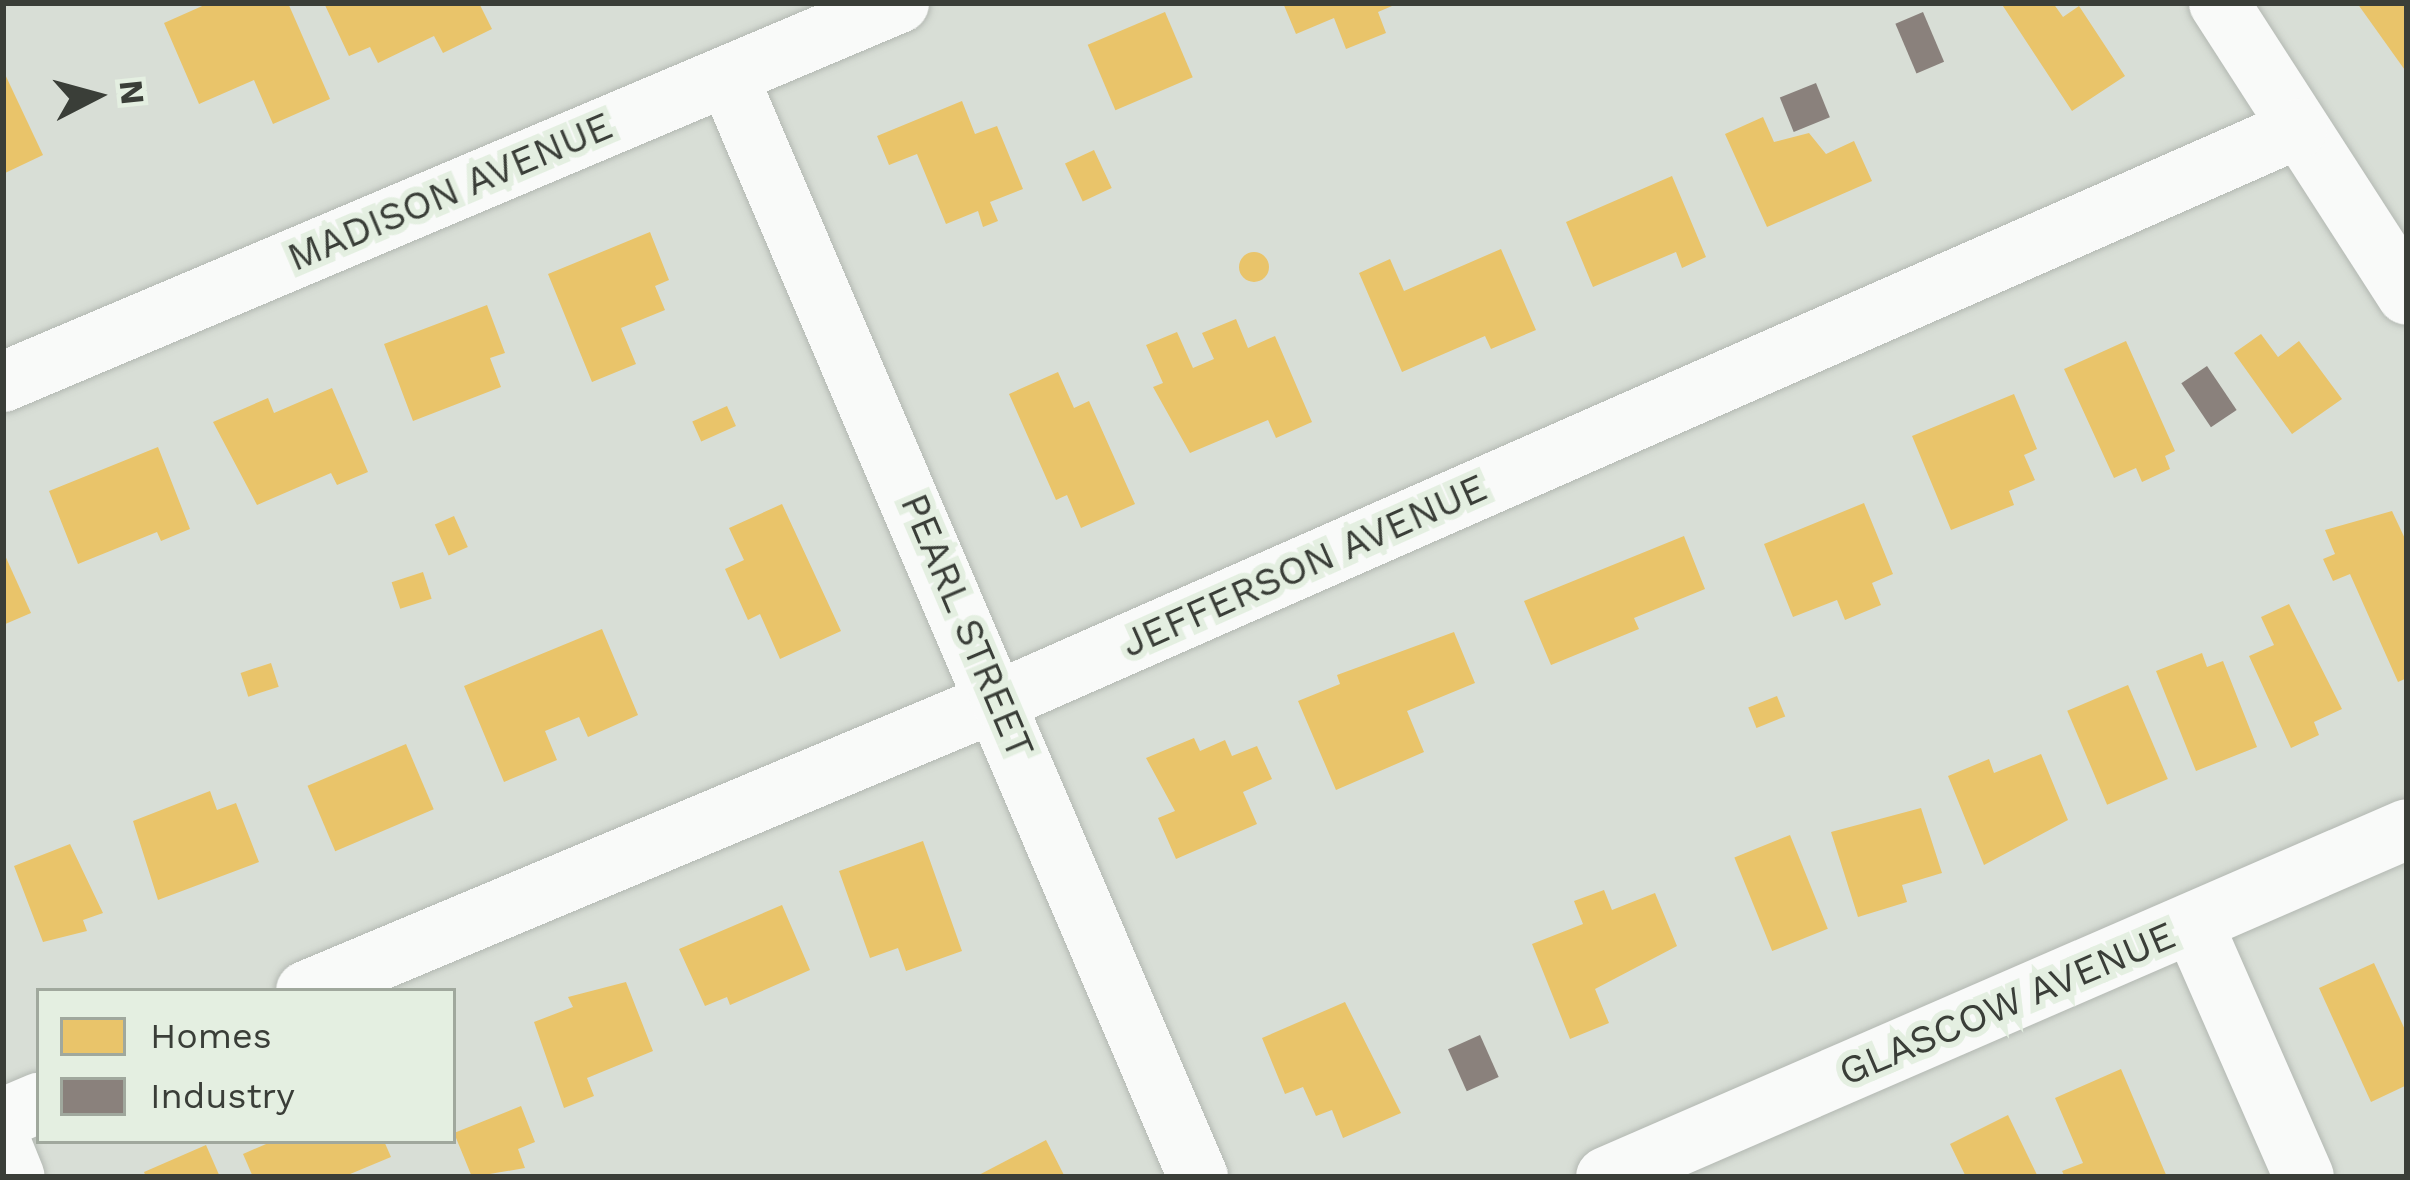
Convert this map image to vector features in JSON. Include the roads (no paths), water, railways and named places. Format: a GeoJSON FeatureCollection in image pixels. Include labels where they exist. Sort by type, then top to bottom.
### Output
{"type":"FeatureCollection","features":[{"type":"Feature","properties":{"kind":"street","name":"MADISON AVENUE"},"geometry":{"type":"LineString","coordinates":[[3,382],[898,3]]}},
{"type":"Feature","properties":{"kind":"street"},"geometry":{"type":"LineString","coordinates":[[2219,3],[2407,295]]}},
{"type":"Feature","properties":{"kind":"street","name":"PEARL STREET"},"geometry":{"type":"LineString","coordinates":[[728,77],[1000,700],[1198,1177]]}},
{"type":"Feature","properties":{"kind":"street","name":"JEFFERSON AVENUE"},"geometry":{"type":"LineString","coordinates":[[313,988],[1000,700],[2297,129]]}},
{"type":"Feature","properties":{"kind":"street","name":"GLASCOW AVENUE"},"geometry":{"type":"LineString","coordinates":[[1606,1177],[2407,829]]}},
{"type":"Feature","properties":{"kind":"street"},"geometry":{"type":"LineString","coordinates":[[2193,924],[2304,1177]]}},
{"type":"Feature","properties":{"kind":"street"},"geometry":{"type":"LineString","coordinates":[[3,1118],[36,1104]]}},
{"type":"Feature","properties":{"kind":"street"},"geometry":{"type":"LineString","coordinates":[[3,1148],[15,1177]]}}]}
